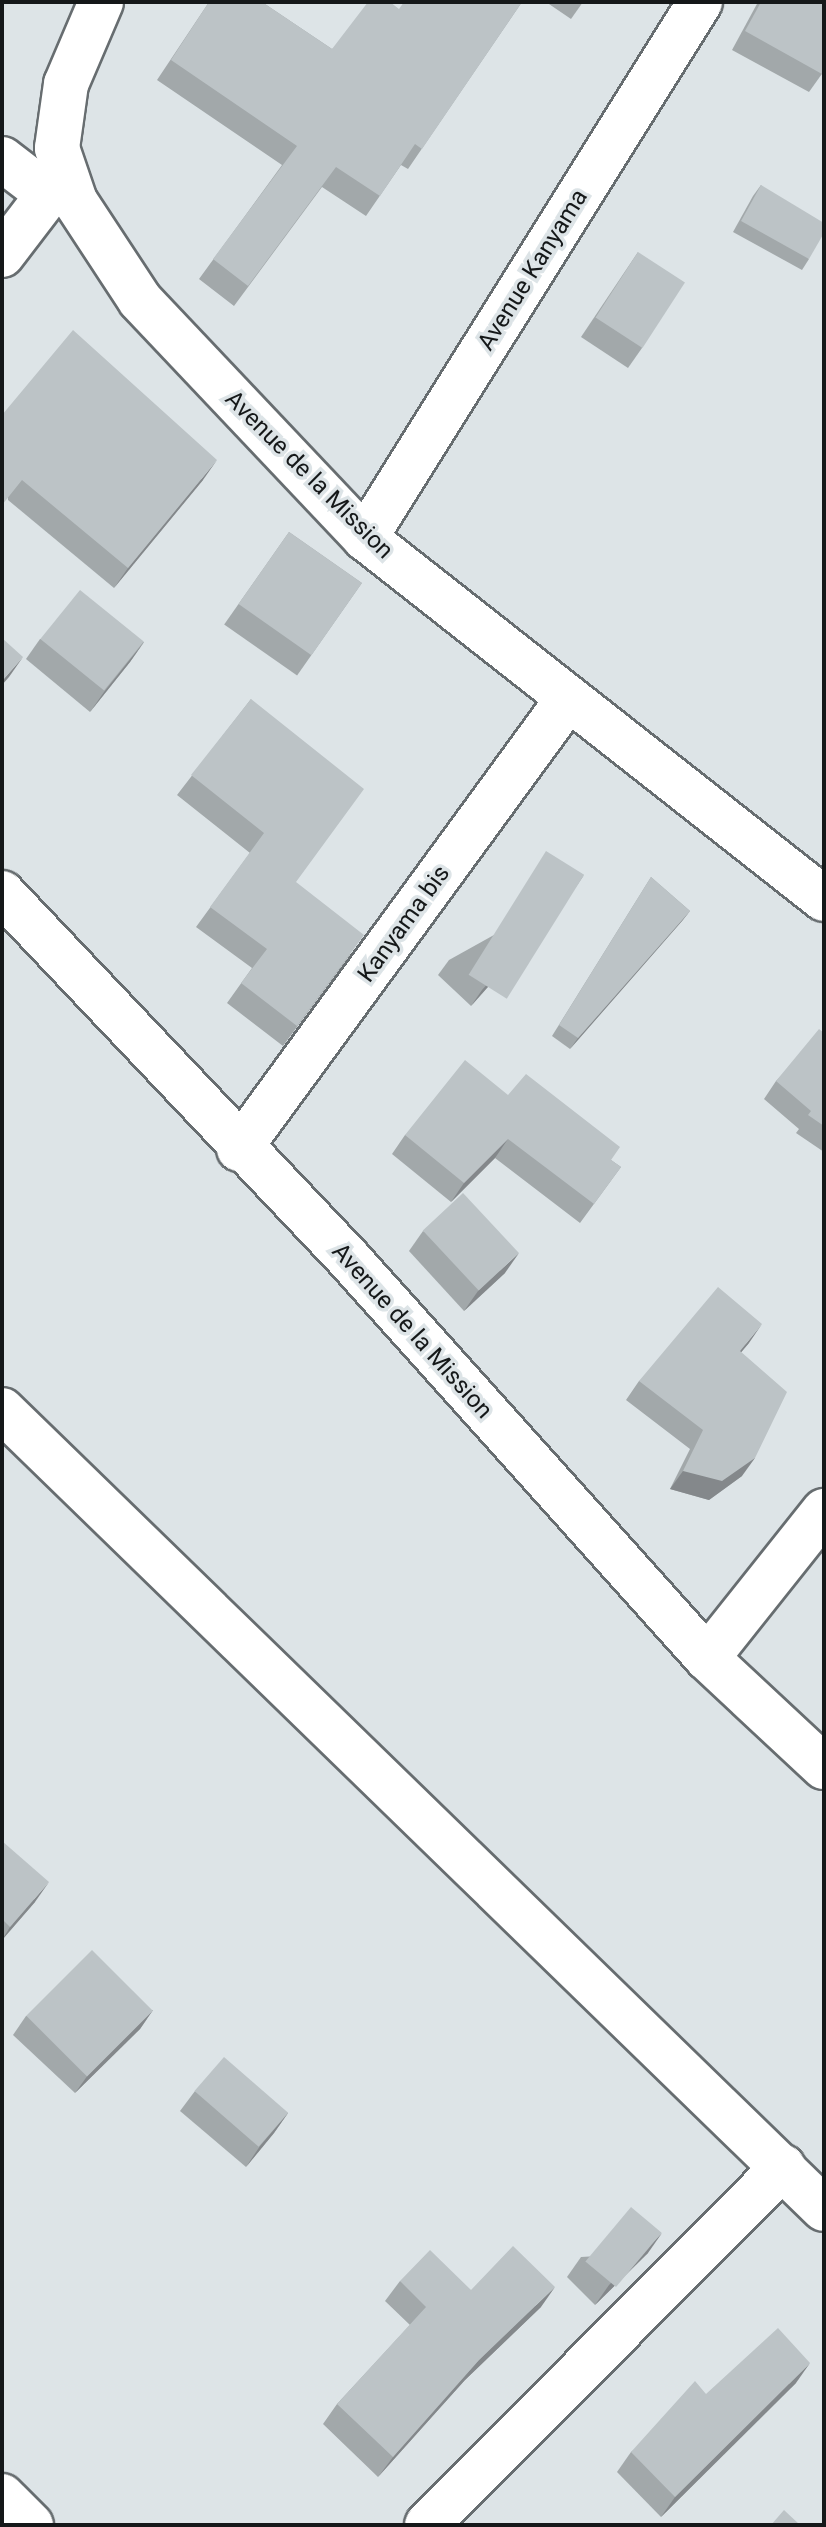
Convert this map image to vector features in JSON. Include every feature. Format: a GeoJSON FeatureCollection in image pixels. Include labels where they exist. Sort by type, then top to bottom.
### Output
{"type":"FeatureCollection","features":[{"type":"Feature","properties":{"kind":"street","name":"Avenue de la Mission"},"geometry":{"type":"LineString","coordinates":[[101,2],[66,84],[57,148],[56,185],[140,300],[365,538],[824,899]]}},
{"type":"Feature","properties":{"kind":"street","name":"Avenue Kanyama"},"geometry":{"type":"LineString","coordinates":[[365,538],[700,2]]}},
{"type":"Feature","properties":{"kind":"street"},"geometry":{"type":"LineString","coordinates":[[2,159],[56,185],[2,255]]}},
{"type":"Feature","properties":{"kind":"street","name":"Kanyama bis"},"geometry":{"type":"LineString","coordinates":[[239,1149],[568,699]]}},
{"type":"Feature","properties":{"kind":"street","name":"Avenue de la Mission"},"geometry":{"type":"LineString","coordinates":[[2,893],[239,1149],[348,1258],[707,1658],[824,1767]]}},
{"type":"Feature","properties":{"kind":"street"},"geometry":{"type":"LineString","coordinates":[[2,1410],[824,2209]]}},
{"type":"Feature","properties":{"kind":"street"},"geometry":{"type":"LineString","coordinates":[[707,1658],[824,1511]]}},
{"type":"Feature","properties":{"kind":"street"},"geometry":{"type":"LineString","coordinates":[[427,2525],[783,2167]]}},
{"type":"Feature","properties":{"kind":"street"},"geometry":{"type":"LineString","coordinates":[[2,2496],[31,2525]]}},
{"type":"Feature","properties":{"kind":"building"},"geometry":{"type":"Polygon","coordinates":[[[209,2],[266,2],[332,49],[368,2],[390,2],[399,9],[404,2],[522,2],[422,149],[415,144],[380,196],[336,167],[248,286],[213,259],[297,146],[171,60],[209,2]]]}},
{"type":"Feature","properties":{"kind":"building"},"geometry":{"type":"Polygon","coordinates":[[[761,2],[824,2],[822,74],[745,31],[761,2]]]}},
{"type":"Feature","properties":{"kind":"building"},"geometry":{"type":"Polygon","coordinates":[[[761,185],[824,223],[824,233],[809,259],[741,221],[761,185]]]}},
{"type":"Feature","properties":{"kind":"building"},"geometry":{"type":"Polygon","coordinates":[[[638,252],[685,282],[642,348],[596,317],[638,252]]]}},
{"type":"Feature","properties":{"kind":"building"},"geometry":{"type":"Polygon","coordinates":[[[73,330],[217,460],[128,568],[22,480],[2,505],[2,415],[73,330]]]}},
{"type":"Feature","properties":{"kind":"building"},"geometry":{"type":"Polygon","coordinates":[[[289,532],[362,583],[311,655],[239,604],[289,532]]]}},
{"type":"Feature","properties":{"kind":"building"},"geometry":{"type":"Polygon","coordinates":[[[80,590],[144,642],[104,691],[40,639],[80,590]]]}},
{"type":"Feature","properties":{"kind":"building"},"geometry":{"type":"Polygon","coordinates":[[[2,638],[23,657],[2,681],[2,638]]]}},
{"type":"Feature","properties":{"kind":"building"},"geometry":{"type":"Polygon","coordinates":[[[251,699],[364,789],[296,882],[364,935],[297,1026],[241,983],[267,949],[210,907],[264,833],[191,775],[251,699]]]}},
{"type":"Feature","properties":{"kind":"building"},"geometry":{"type":"Polygon","coordinates":[[[546,851],[584,875],[507,999],[469,975],[546,851]]]}},
{"type":"Feature","properties":{"kind":"building"},"geometry":{"type":"Polygon","coordinates":[[[651,877],[690,911],[578,1038],[559,1025],[651,877]]]}},
{"type":"Feature","properties":{"kind":"building"},"geometry":{"type":"Polygon","coordinates":[[[819,1029],[824,1033],[824,1126],[808,1115],[811,1111],[776,1081],[819,1029]]]}},
{"type":"Feature","properties":{"kind":"building"},"geometry":{"type":"Polygon","coordinates":[[[465,1060],[508,1095],[526,1074],[620,1147],[611,1160],[621,1167],[594,1204],[508,1139],[464,1183],[405,1135],[465,1060]]]}},
{"type":"Feature","properties":{"kind":"building"},"geometry":{"type":"Polygon","coordinates":[[[463,1193],[519,1253],[479,1290],[423,1231],[463,1193]]]}},
{"type":"Feature","properties":{"kind":"building"},"geometry":{"type":"Polygon","coordinates":[[[718,1287],[762,1324],[740,1351],[787,1392],[755,1458],[722,1481],[683,1471],[703,1430],[639,1381],[718,1287]]]}},
{"type":"Feature","properties":{"kind":"building"},"geometry":{"type":"Polygon","coordinates":[[[2,1841],[49,1882],[10,1927],[2,1919],[2,1841]]]}},
{"type":"Feature","properties":{"kind":"building"},"geometry":{"type":"Polygon","coordinates":[[[92,1950],[153,2011],[87,2077],[26,2016],[92,1950]]]}},
{"type":"Feature","properties":{"kind":"building"},"geometry":{"type":"Polygon","coordinates":[[[224,2057],[288,2113],[259,2147],[194,2091],[224,2057]]]}},
{"type":"Feature","properties":{"kind":"building"},"geometry":{"type":"Polygon","coordinates":[[[631,2207],[662,2233],[616,2287],[585,2261],[631,2207]]]}},
{"type":"Feature","properties":{"kind":"building"},"geometry":{"type":"Polygon","coordinates":[[[513,2246],[555,2287],[479,2360],[393,2457],[337,2404],[426,2307],[400,2281],[430,2250],[471,2290],[513,2246]]]}},
{"type":"Feature","properties":{"kind":"building"},"geometry":{"type":"Polygon","coordinates":[[[778,2328],[810,2363],[675,2497],[631,2452],[695,2381],[706,2394],[778,2328]]]}},
{"type":"Feature","properties":{"kind":"building"},"geometry":{"type":"Polygon","coordinates":[[[784,2510],[800,2525],[771,2525],[784,2510]]]}}]}
